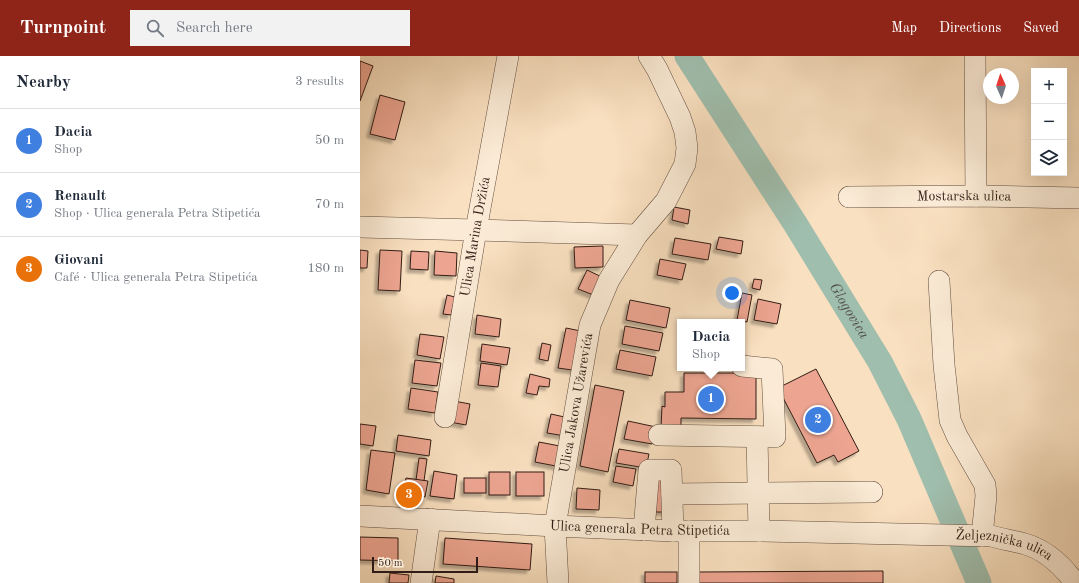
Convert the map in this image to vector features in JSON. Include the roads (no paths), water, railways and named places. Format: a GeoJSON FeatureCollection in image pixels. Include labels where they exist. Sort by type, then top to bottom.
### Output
{"type":"FeatureCollection","features":[{"type":"Feature","properties":{"kind":"street","name":"Ulica Marina Držića"},"geometry":{"type":"LineString","coordinates":[[445,417],[476,230],[508,56]]}},
{"type":"Feature","properties":{"kind":"street","name":"Ulica Jakova Užarevića"},"geometry":{"type":"LineString","coordinates":[[558,583],[554,526],[590,325],[609,280],[637,235],[666,201],[685,164],[687,148],[685,132],[678,110],[649,56]]}},
{"type":"Feature","properties":{"kind":"street"},"geometry":{"type":"LineString","coordinates":[[974,56],[976,196]]}},
{"type":"Feature","properties":{"kind":"street","name":"Mostarska ulica"},"geometry":{"type":"LineString","coordinates":[[849,197],[976,196],[1079,198]]}},
{"type":"Feature","properties":{"kind":"street"},"geometry":{"type":"LineString","coordinates":[[360,227],[637,235]]}},
{"type":"Feature","properties":{"kind":"street"},"geometry":{"type":"LineString","coordinates":[[939,281],[944,365],[950,420],[957,436],[985,485],[987,536]]}},
{"type":"Feature","properties":{"kind":"street"},"geometry":{"type":"LineString","coordinates":[[659,435],[775,437],[772,369],[745,366]]}},
{"type":"Feature","properties":{"kind":"street"},"geometry":{"type":"LineString","coordinates":[[757,437],[759,531]]}},
{"type":"Feature","properties":{"kind":"street"},"geometry":{"type":"LineString","coordinates":[[644,530],[649,470],[671,470],[672,494],[681,531],[689,583]]}},
{"type":"Feature","properties":{"kind":"street"},"geometry":{"type":"LineString","coordinates":[[672,494],[872,492]]}},
{"type":"Feature","properties":{"kind":"street","name":"Ulica generala Petra Stipetića"},"geometry":{"type":"LineString","coordinates":[[360,516],[644,530],[929,535]]}},
{"type":"Feature","properties":{"kind":"street"},"geometry":{"type":"LineString","coordinates":[[421,583],[430,519]]}},
{"type":"Feature","properties":{"kind":"street","name":"Željeznička ulica"},"geometry":{"type":"LineString","coordinates":[[929,535],[987,536],[1026,544],[1040,550],[1054,559],[1067,572],[1075,583]]}},
{"type":"Feature","properties":{"kind":"waterway","name":"Glogovica"},"geometry":{"type":"LineString","coordinates":[[687,56],[796,225],[880,362],[909,419],[979,583]]}},
{"type":"Feature","properties":{"kind":"place","name":"Dacia"},"geometry":{"type":"Point","coordinates":[711,399]}},
{"type":"Feature","properties":{"kind":"place","name":"Renault"},"geometry":{"type":"Point","coordinates":[818,420]}},
{"type":"Feature","properties":{"kind":"place","name":"Giovani"},"geometry":{"type":"Point","coordinates":[409,495]}}]}
